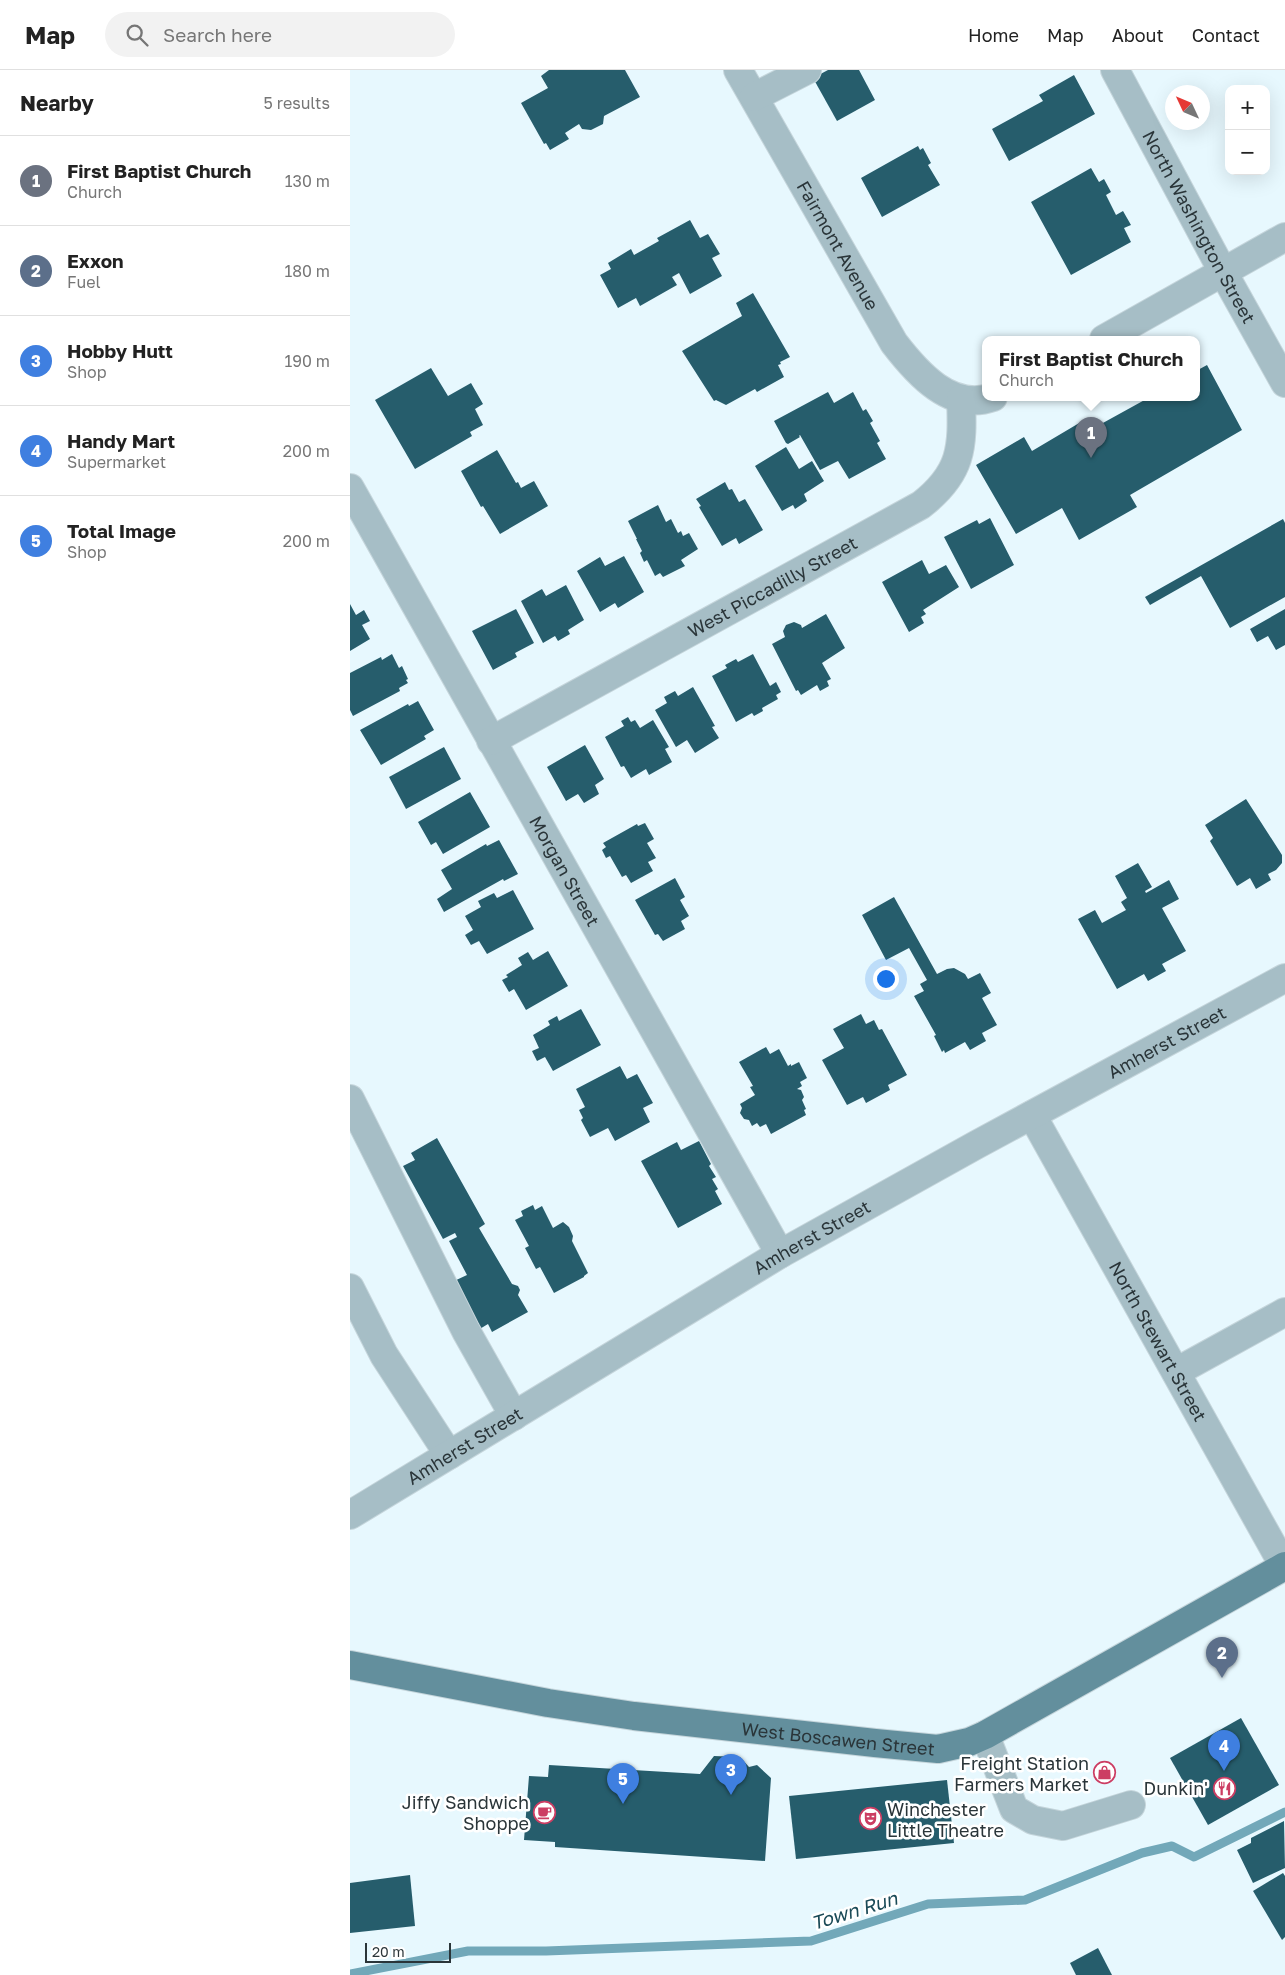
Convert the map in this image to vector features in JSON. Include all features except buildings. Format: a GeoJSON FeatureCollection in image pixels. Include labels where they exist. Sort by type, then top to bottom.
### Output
{"type":"FeatureCollection","features":[{"type":"Feature","properties":{"kind":"main road","name":"West Boscawen Street"},"geometry":{"type":"LineString","coordinates":[[352,1666],[548,1703],[634,1716],[875,1744],[938,1749],[969,1742],[986,1735],[1285,1567]]}},
{"type":"Feature","properties":{"kind":"street","name":"Fairmont Avenue"},"geometry":{"type":"LineString","coordinates":[[738,70],[894,343],[914,369],[940,391],[961,399]]}},
{"type":"Feature","properties":{"kind":"street"},"geometry":{"type":"LineString","coordinates":[[754,97],[807,70]]}},
{"type":"Feature","properties":{"kind":"street","name":"North Washington Street"},"geometry":{"type":"LineString","coordinates":[[1115,70],[1223,272],[1285,383]]}},
{"type":"Feature","properties":{"kind":"street"},"geometry":{"type":"LineString","coordinates":[[1109,336],[1285,238]]}},
{"type":"Feature","properties":{"kind":"street"},"geometry":{"type":"LineString","coordinates":[[961,399],[982,400]]}},
{"type":"Feature","properties":{"kind":"street","name":"West Piccadilly Street"},"geometry":{"type":"LineString","coordinates":[[491,741],[921,505],[934,495],[949,476],[961,450],[961,399]]}},
{"type":"Feature","properties":{"kind":"street","name":"Morgan Street"},"geometry":{"type":"LineString","coordinates":[[350,488],[780,1254]]}},
{"type":"Feature","properties":{"kind":"street","name":"Amherst Street"},"geometry":{"type":"LineString","coordinates":[[350,1515],[780,1254],[943,1162],[1032,1116],[1285,978]]}},
{"type":"Feature","properties":{"kind":"street"},"geometry":{"type":"LineString","coordinates":[[350,1099],[466,1331],[514,1416]]}},
{"type":"Feature","properties":{"kind":"street","name":"North Stewart Street"},"geometry":{"type":"LineString","coordinates":[[1032,1116],[1285,1567]]}},
{"type":"Feature","properties":{"kind":"street"},"geometry":{"type":"LineString","coordinates":[[350,1288],[384,1355],[449,1455]]}},
{"type":"Feature","properties":{"kind":"street"},"geometry":{"type":"LineString","coordinates":[[1176,1372],[1285,1312]]}},
{"type":"Feature","properties":{"kind":"street"},"geometry":{"type":"LineString","coordinates":[[986,1735],[1014,1809],[1033,1820],[1063,1826],[1131,1805]]}},
{"type":"Feature","properties":{"kind":"waterway","name":"Town Run"},"geometry":{"type":"LineString","coordinates":[[350,1974],[468,1951],[546,1951],[811,1941],[928,1904],[1025,1900],[1142,1853],[1172,1846],[1194,1857],[1285,1812]]}},
{"type":"Feature","properties":{"kind":"place","name":"First Baptist Church"},"geometry":{"type":"Point","coordinates":[1091,458]}},
{"type":"Feature","properties":{"kind":"place","name":"Exxon"},"geometry":{"type":"Point","coordinates":[1222,1678]}},
{"type":"Feature","properties":{"kind":"place","name":"Handy Mart"},"geometry":{"type":"Point","coordinates":[1224,1771]}},
{"type":"Feature","properties":{"kind":"place","name":"Freight Station Farmers Market"},"geometry":{"type":"Point","coordinates":[1105,1773]}},
{"type":"Feature","properties":{"kind":"place","name":"Dunkin'"},"geometry":{"type":"Point","coordinates":[1224,1788]}},
{"type":"Feature","properties":{"kind":"place","name":"Hobby Hutt"},"geometry":{"type":"Point","coordinates":[731,1795]}},
{"type":"Feature","properties":{"kind":"place","name":"Total Image"},"geometry":{"type":"Point","coordinates":[623,1804]}},
{"type":"Feature","properties":{"kind":"place","name":"Jiffy Sandwich Shoppe"},"geometry":{"type":"Point","coordinates":[545,1812]}},
{"type":"Feature","properties":{"kind":"place","name":"Winchester Little Theatre"},"geometry":{"type":"Point","coordinates":[871,1819]}}]}
